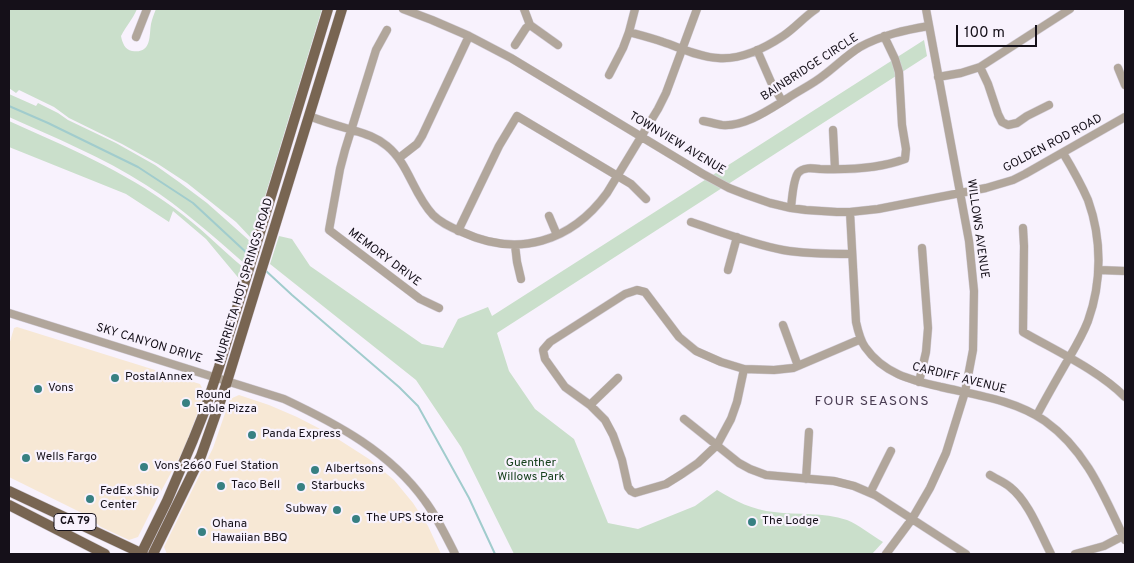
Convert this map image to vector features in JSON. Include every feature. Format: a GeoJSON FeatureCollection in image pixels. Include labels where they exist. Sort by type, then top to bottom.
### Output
{"type":"FeatureCollection","features":[{"type":"Feature","properties":{"kind":"main road","name":"MURRIETA HOT SPRINGS ROAD"},"geometry":{"type":"LineString","coordinates":[[142,554],[193,440],[216,377],[328,9]]}},
{"type":"Feature","properties":{"kind":"main road","name":"MURRIETA HOT SPRINGS ROAD"},"geometry":{"type":"LineString","coordinates":[[154,554],[201,456],[227,380],[342,9]]}},
{"type":"Feature","properties":{"kind":"main road","name":"CA 79"},"geometry":{"type":"LineString","coordinates":[[9,491],[142,554]]}},
{"type":"Feature","properties":{"kind":"main road","name":"CA 79"},"geometry":{"type":"LineString","coordinates":[[9,505],[104,554]]}},
{"type":"Feature","properties":{"kind":"street"},"geometry":{"type":"LineString","coordinates":[[136,37],[146,9]]}},
{"type":"Feature","properties":{"kind":"street","name":"TOWNVIEW AVENUE"},"geometry":{"type":"LineString","coordinates":[[403,9],[469,36],[511,58],[709,177],[729,188],[770,203],[819,212],[850,212],[878,209],[961,192]]}},
{"type":"Feature","properties":{"kind":"street"},"geometry":{"type":"LineString","coordinates":[[524,9],[530,25],[558,45]]}},
{"type":"Feature","properties":{"kind":"street"},"geometry":{"type":"LineString","coordinates":[[609,75],[623,48],[635,9]]}},
{"type":"Feature","properties":{"kind":"street"},"geometry":{"type":"LineString","coordinates":[[309,116],[374,137],[387,146],[399,158],[425,205],[441,221],[458,230],[474,238],[500,244],[515,245],[544,240],[573,227],[598,204],[658,109],[666,93],[697,9]]}},
{"type":"Feature","properties":{"kind":"street"},"geometry":{"type":"LineString","coordinates":[[629,32],[699,54],[732,58],[757,50],[785,35],[816,9]]}},
{"type":"Feature","properties":{"kind":"street","name":"WILLOWS AVENUE"},"geometry":{"type":"LineString","coordinates":[[886,554],[912,519],[930,488],[946,453],[965,392],[973,350],[974,291],[969,240],[926,9]]}},
{"type":"Feature","properties":{"kind":"street"},"geometry":{"type":"LineString","coordinates":[[938,77],[980,67],[1070,9]]}},
{"type":"Feature","properties":{"kind":"street"},"geometry":{"type":"LineString","coordinates":[[515,45],[530,25]]}},
{"type":"Feature","properties":{"kind":"street","name":"BAINBRIDGE CIRCLE"},"geometry":{"type":"LineString","coordinates":[[703,120],[723,125],[751,119],[814,82],[847,56],[862,47],[884,36],[907,29],[929,26]]}},
{"type":"Feature","properties":{"kind":"street"},"geometry":{"type":"LineString","coordinates":[[352,130],[376,50],[387,30]]}},
{"type":"Feature","properties":{"kind":"street"},"geometry":{"type":"LineString","coordinates":[[399,158],[410,151],[422,136],[469,36]]}},
{"type":"Feature","properties":{"kind":"street"},"geometry":{"type":"LineString","coordinates":[[791,208],[797,176],[799,172],[807,168],[835,170],[868,167],[894,163],[905,159],[906,149],[902,125],[899,72],[884,36]]}},
{"type":"Feature","properties":{"kind":"street"},"geometry":{"type":"LineString","coordinates":[[757,50],[771,82],[782,101]]}},
{"type":"Feature","properties":{"kind":"street"},"geometry":{"type":"LineString","coordinates":[[980,67],[1002,122],[1008,125],[1017,122],[1049,105]]}},
{"type":"Feature","properties":{"kind":"street"},"geometry":{"type":"LineString","coordinates":[[1118,68],[1125,85]]}},
{"type":"Feature","properties":{"kind":"street"},"geometry":{"type":"LineString","coordinates":[[458,230],[499,146],[517,116],[631,184],[646,199]]}},
{"type":"Feature","properties":{"kind":"street","name":"GOLDEN ROD ROAD"},"geometry":{"type":"LineString","coordinates":[[961,192],[986,188],[1013,180],[1125,117]]}},
{"type":"Feature","properties":{"kind":"street","name":"MEMORY DRIVE"},"geometry":{"type":"LineString","coordinates":[[352,130],[340,169],[329,230],[420,298],[439,308]]}},
{"type":"Feature","properties":{"kind":"street"},"geometry":{"type":"LineString","coordinates":[[833,130],[835,170]]}},
{"type":"Feature","properties":{"kind":"street"},"geometry":{"type":"LineString","coordinates":[[1037,416],[1088,321],[1099,270],[1097,237],[1088,202],[1082,185],[1063,152]]}},
{"type":"Feature","properties":{"kind":"street","name":"CARDIFF AVENUE"},"geometry":{"type":"LineString","coordinates":[[850,212],[856,322],[866,348],[887,369],[905,378],[1000,400],[1037,416],[1058,432],[1082,457],[1125,537]]}},
{"type":"Feature","properties":{"kind":"street"},"geometry":{"type":"LineString","coordinates":[[549,216],[557,235]]}},
{"type":"Feature","properties":{"kind":"street"},"geometry":{"type":"LineString","coordinates":[[691,222],[761,245],[783,250],[825,254],[852,254]]}},
{"type":"Feature","properties":{"kind":"street"},"geometry":{"type":"LineString","coordinates":[[1023,228],[1023,332],[1105,380],[1125,397]]}},
{"type":"Feature","properties":{"kind":"street"},"geometry":{"type":"LineString","coordinates":[[728,270],[737,237]]}},
{"type":"Feature","properties":{"kind":"street"},"geometry":{"type":"LineString","coordinates":[[515,245],[521,279]]}},
{"type":"Feature","properties":{"kind":"street"},"geometry":{"type":"LineString","coordinates":[[919,382],[926,352],[928,328],[922,248]]}},
{"type":"Feature","properties":{"kind":"street"},"geometry":{"type":"LineString","coordinates":[[1099,270],[1125,271]]}},
{"type":"Feature","properties":{"kind":"street"},"geometry":{"type":"LineString","coordinates":[[744,369],[737,402],[731,419],[717,445],[698,463],[666,484],[635,493],[628,487],[622,460],[613,434],[605,420],[566,387],[545,360],[543,350],[550,342],[625,294],[637,290],[646,292],[679,337],[696,351],[721,362],[744,369],[774,370],[793,368],[861,339]]}},
{"type":"Feature","properties":{"kind":"street","name":"SKY CANYON DRIVE"},"geometry":{"type":"LineString","coordinates":[[9,313],[227,380],[302,407],[347,432],[386,458],[426,501],[455,554]]}},
{"type":"Feature","properties":{"kind":"street"},"geometry":{"type":"LineString","coordinates":[[783,325],[798,366]]}},
{"type":"Feature","properties":{"kind":"street"},"geometry":{"type":"LineString","coordinates":[[590,406],[618,378]]}},
{"type":"Feature","properties":{"kind":"street"},"geometry":{"type":"LineString","coordinates":[[684,419],[750,469],[766,475],[834,481],[854,486],[870,493],[966,554]]}},
{"type":"Feature","properties":{"kind":"street"},"geometry":{"type":"LineString","coordinates":[[806,479],[809,432]]}},
{"type":"Feature","properties":{"kind":"street"},"geometry":{"type":"LineString","coordinates":[[870,493],[891,451]]}},
{"type":"Feature","properties":{"kind":"street"},"geometry":{"type":"LineString","coordinates":[[990,475],[1009,486],[1022,500],[1050,554]]}},
{"type":"Feature","properties":{"kind":"street"},"geometry":{"type":"LineString","coordinates":[[1075,554],[1104,546],[1125,537]]}},
{"type":"Feature","properties":{"kind":"shaded area"},"geometry":{"type":"Polygon","coordinates":[[[17,327],[200,384],[204,392],[185,447],[138,537],[129,540],[101,527],[86,515],[9,477],[9,345],[14,328],[17,327]]]}},
{"type":"Feature","properties":{"kind":"shaded area"},"geometry":{"type":"Polygon","coordinates":[[[239,395],[297,417],[330,434],[369,459],[394,480],[413,503],[428,526],[441,554],[167,554],[164,547],[213,448],[230,399],[239,395]]]}},
{"type":"Feature","properties":{"kind":"green space"},"geometry":{"type":"Polygon","coordinates":[[[9,9],[137,9],[121,36],[127,49],[138,51],[143,50],[148,43],[151,22],[156,9],[322,9],[252,239],[236,222],[187,183],[158,164],[69,118],[54,107],[19,90],[16,93],[9,88],[9,9]]]}},
{"type":"Feature","properties":{"kind":"green space","name":"Guenther Willows Park"},"geometry":{"type":"Polygon","coordinates":[[[924,40],[927,56],[497,333],[509,371],[535,409],[574,439],[608,523],[638,529],[695,506],[717,490],[751,507],[766,511],[838,517],[847,520],[883,542],[872,554],[514,554],[461,447],[416,380],[270,264],[279,236],[292,239],[310,266],[422,344],[443,348],[458,319],[488,307],[492,316],[924,40]]]}},
{"type":"Feature","properties":{"kind":"green space"},"geometry":{"type":"Polygon","coordinates":[[[9,94],[36,106],[38,103],[116,143],[155,165],[179,182],[207,203],[252,243],[245,264],[185,213],[130,175],[61,140],[9,117],[9,94]]]}},
{"type":"Feature","properties":{"kind":"green space"},"geometry":{"type":"Polygon","coordinates":[[[9,121],[115,171],[174,208],[244,268],[241,281],[206,239],[173,211],[169,222],[126,194],[9,147],[9,121]]]}},
{"type":"Feature","properties":{"kind":"waterway"},"geometry":{"type":"LineString","coordinates":[[9,106],[138,167],[193,203],[249,255]]}},
{"type":"Feature","properties":{"kind":"waterway"},"geometry":{"type":"LineString","coordinates":[[265,270],[399,387],[418,406],[469,498],[495,554]]}},
{"type":"Feature","properties":{"kind":"place","name":"PostalAnnex"},"geometry":{"type":"Point","coordinates":[115,378]}},
{"type":"Feature","properties":{"kind":"place","name":"Vons"},"geometry":{"type":"Point","coordinates":[38,389]}},
{"type":"Feature","properties":{"kind":"place","name":"Round Table Pizza"},"geometry":{"type":"Point","coordinates":[186,403]}},
{"type":"Feature","properties":{"kind":"place","name":"Panda Express"},"geometry":{"type":"Point","coordinates":[252,435]}},
{"type":"Feature","properties":{"kind":"place","name":"Wells Fargo"},"geometry":{"type":"Point","coordinates":[26,458]}},
{"type":"Feature","properties":{"kind":"place","name":"Vons 2660 Fuel Station"},"geometry":{"type":"Point","coordinates":[144,467]}},
{"type":"Feature","properties":{"kind":"place","name":"Albertsons"},"geometry":{"type":"Point","coordinates":[315,470]}},
{"type":"Feature","properties":{"kind":"place","name":"Taco Bell"},"geometry":{"type":"Point","coordinates":[221,486]}},
{"type":"Feature","properties":{"kind":"place","name":"Starbucks"},"geometry":{"type":"Point","coordinates":[301,487]}},
{"type":"Feature","properties":{"kind":"place","name":"FedEx Ship Center"},"geometry":{"type":"Point","coordinates":[90,499]}},
{"type":"Feature","properties":{"kind":"place","name":"Subway"},"geometry":{"type":"Point","coordinates":[337,510]}},
{"type":"Feature","properties":{"kind":"place","name":"The UPS Store"},"geometry":{"type":"Point","coordinates":[356,519]}},
{"type":"Feature","properties":{"kind":"place","name":"The Lodge"},"geometry":{"type":"Point","coordinates":[752,522]}},
{"type":"Feature","properties":{"kind":"place","name":"Ohana Hawaiian BBQ"},"geometry":{"type":"Point","coordinates":[202,532]}},
{"type":"Feature","properties":{"kind":"district","name":"FOUR SEASONS"},"geometry":{"type":"Point","coordinates":[872,402]}}]}
